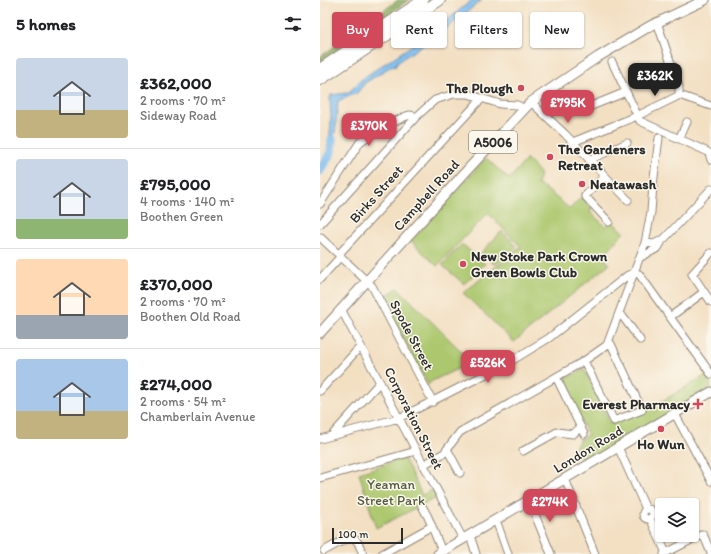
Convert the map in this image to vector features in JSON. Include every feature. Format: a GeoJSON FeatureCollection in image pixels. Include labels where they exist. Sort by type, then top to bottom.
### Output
{"type":"FeatureCollection","features":[{"type":"Feature","properties":{"kind":"highway"},"geometry":{"type":"LineString","coordinates":[[320,69],[423,0]]}},
{"type":"Feature","properties":{"kind":"highway"},"geometry":{"type":"LineString","coordinates":[[320,80],[440,0]]}},
{"type":"Feature","properties":{"kind":"main road","name":"Campbell Road"},"geometry":{"type":"LineString","coordinates":[[320,333],[528,105],[598,57],[657,22],[705,0]]}},
{"type":"Feature","properties":{"kind":"main road","name":"London Road"},"geometry":{"type":"LineString","coordinates":[[441,553],[711,392]]}},
{"type":"Feature","properties":{"kind":"street"},"geometry":{"type":"LineString","coordinates":[[657,22],[679,87],[679,94]]}},
{"type":"Feature","properties":{"kind":"street"},"geometry":{"type":"LineString","coordinates":[[612,62],[637,116],[643,123],[706,151],[709,153],[711,160]]}},
{"type":"Feature","properties":{"kind":"street"},"geometry":{"type":"LineString","coordinates":[[571,102],[584,109],[626,92]]}},
{"type":"Feature","properties":{"kind":"street"},"geometry":{"type":"LineString","coordinates":[[320,224],[416,117],[440,98],[460,94],[482,98],[500,104],[517,106],[528,105],[573,142],[628,200]]}},
{"type":"Feature","properties":{"kind":"street"},"geometry":{"type":"LineString","coordinates":[[679,94],[711,106]]}},
{"type":"Feature","properties":{"kind":"street"},"geometry":{"type":"LineString","coordinates":[[573,142],[581,139],[587,132],[637,116],[676,97],[679,94]]}},
{"type":"Feature","properties":{"kind":"street","name":"Birks Street"},"geometry":{"type":"LineString","coordinates":[[320,279],[482,98]]}},
{"type":"Feature","properties":{"kind":"street"},"geometry":{"type":"LineString","coordinates":[[320,204],[360,142],[368,136],[410,115],[416,117]]}},
{"type":"Feature","properties":{"kind":"street"},"geometry":{"type":"LineString","coordinates":[[679,139],[687,122]]}},
{"type":"Feature","properties":{"kind":"street"},"geometry":{"type":"LineString","coordinates":[[423,465],[441,455],[448,449],[460,432],[584,361],[607,345],[645,244],[651,212],[659,138]]}},
{"type":"Feature","properties":{"kind":"street"},"geometry":{"type":"LineString","coordinates":[[589,160],[627,143]]}},
{"type":"Feature","properties":{"kind":"street"},"geometry":{"type":"LineString","coordinates":[[605,176],[585,196],[609,222]]}},
{"type":"Feature","properties":{"kind":"street"},"geometry":{"type":"LineString","coordinates":[[641,256],[658,248],[711,189]]}},
{"type":"Feature","properties":{"kind":"street","name":"Spode Street"},"geometry":{"type":"LineString","coordinates":[[320,237],[372,286],[433,402]]}},
{"type":"Feature","properties":{"kind":"street"},"geometry":{"type":"LineString","coordinates":[[645,244],[654,244],[664,240]]}},
{"type":"Feature","properties":{"kind":"street"},"geometry":{"type":"LineString","coordinates":[[711,253],[692,274],[711,302]]}},
{"type":"Feature","properties":{"kind":"street"},"geometry":{"type":"LineString","coordinates":[[320,439],[400,418],[508,363],[549,338],[628,275],[634,273],[639,274],[711,374]]}},
{"type":"Feature","properties":{"kind":"street"},"geometry":{"type":"LineString","coordinates":[[670,317],[704,292]]}},
{"type":"Feature","properties":{"kind":"street","name":"Corporation Street"},"geometry":{"type":"LineString","coordinates":[[341,309],[400,418],[423,465],[476,554]]}},
{"type":"Feature","properties":{"kind":"street"},"geometry":{"type":"LineString","coordinates":[[619,314],[623,317],[640,340]]}},
{"type":"Feature","properties":{"kind":"street"},"geometry":{"type":"LineString","coordinates":[[584,361],[614,421],[642,410],[608,342]]}},
{"type":"Feature","properties":{"kind":"street"},"geometry":{"type":"LineString","coordinates":[[320,391],[361,346]]}},
{"type":"Feature","properties":{"kind":"street"},"geometry":{"type":"LineString","coordinates":[[523,451],[557,432],[573,434],[583,431],[556,377]]}},
{"type":"Feature","properties":{"kind":"street"},"geometry":{"type":"LineString","coordinates":[[332,436],[380,382]]}},
{"type":"Feature","properties":{"kind":"street"},"geometry":{"type":"LineString","coordinates":[[675,414],[711,481]]}},
{"type":"Feature","properties":{"kind":"street"},"geometry":{"type":"LineString","coordinates":[[618,447],[646,509],[650,509],[652,511],[653,514],[650,518],[665,554],[703,534],[711,552]]}},
{"type":"Feature","properties":{"kind":"street"},"geometry":{"type":"LineString","coordinates":[[448,449],[460,473]]}},
{"type":"Feature","properties":{"kind":"street"},"geometry":{"type":"LineString","coordinates":[[320,478],[416,451]]}},
{"type":"Feature","properties":{"kind":"street"},"geometry":{"type":"LineString","coordinates":[[565,479],[595,554]]}},
{"type":"Feature","properties":{"kind":"street"},"geometry":{"type":"LineString","coordinates":[[530,500],[551,554]]}},
{"type":"Feature","properties":{"kind":"street"},"geometry":{"type":"LineString","coordinates":[[422,506],[432,526],[441,553]]}},
{"type":"Feature","properties":{"kind":"street"},"geometry":{"type":"LineString","coordinates":[[496,520],[508,554]]}},
{"type":"Feature","properties":{"kind":"street"},"geometry":{"type":"LineString","coordinates":[[382,554],[432,526]]}},
{"type":"Feature","properties":{"kind":"street"},"geometry":{"type":"LineString","coordinates":[[324,551],[348,539],[353,539],[357,540],[363,554]]}},
{"type":"Feature","properties":{"kind":"green space"},"geometry":{"type":"Polygon","coordinates":[[[398,0],[409,0],[383,18],[383,12],[382,12],[398,0]]]}},
{"type":"Feature","properties":{"kind":"green space"},"geometry":{"type":"Polygon","coordinates":[[[332,48],[340,48],[320,62],[320,57],[332,48]]]}},
{"type":"Feature","properties":{"kind":"green space"},"geometry":{"type":"Polygon","coordinates":[[[486,158],[509,179],[527,159],[540,173],[537,185],[542,186],[570,209],[581,197],[592,208],[590,212],[606,227],[611,221],[624,232],[603,256],[609,264],[514,342],[463,293],[521,247],[488,213],[437,266],[411,241],[486,158]]]}},
{"type":"Feature","properties":{"kind":"green space","name":"New Stoke Park Crown Green Bowls Club"},"geometry":{"type":"Polygon","coordinates":[[[502,231],[517,247],[495,265],[481,253],[502,231]]]}},
{"type":"Feature","properties":{"kind":"green space","name":"New Stoke Park Crown Green Bowls Club"},"geometry":{"type":"Polygon","coordinates":[[[462,244],[485,264],[464,284],[442,265],[462,244]]]}},
{"type":"Feature","properties":{"kind":"green space"},"geometry":{"type":"Polygon","coordinates":[[[398,288],[472,362],[432,381],[428,385],[382,298],[398,288]]]}},
{"type":"Feature","properties":{"kind":"green space"},"geometry":{"type":"Polygon","coordinates":[[[584,369],[610,423],[659,403],[706,375],[711,384],[711,388],[585,464],[575,448],[580,439],[588,435],[561,381],[584,369]]]}},
{"type":"Feature","properties":{"kind":"green space","name":"Yeaman Street Park"},"geometry":{"type":"Polygon","coordinates":[[[404,458],[422,495],[432,490],[436,498],[376,528],[359,473],[404,458]]]}},
{"type":"Feature","properties":{"kind":"water"},"geometry":{"type":"Polygon","coordinates":[[[472,0],[482,0],[467,12],[457,12],[472,0]]]}},
{"type":"Feature","properties":{"kind":"water"},"geometry":{"type":"Polygon","coordinates":[[[455,14],[455,21],[447,28],[447,20],[455,14]]]}},
{"type":"Feature","properties":{"kind":"water"},"geometry":{"type":"Polygon","coordinates":[[[408,48],[418,48],[396,63],[395,67],[393,65],[365,83],[357,93],[338,101],[334,152],[329,150],[331,95],[347,93],[363,78],[408,48]]]}},
{"type":"Feature","properties":{"kind":"waterway"},"geometry":{"type":"LineString","coordinates":[[320,171],[331,152],[332,139]]}},
{"type":"Feature","properties":{"kind":"place","name":"The Plough"},"geometry":{"type":"Point","coordinates":[521,88]}},
{"type":"Feature","properties":{"kind":"place","name":"The Gardeners Retreat"},"geometry":{"type":"Point","coordinates":[550,157]}},
{"type":"Feature","properties":{"kind":"place","name":"Neatawash"},"geometry":{"type":"Point","coordinates":[582,184]}},
{"type":"Feature","properties":{"kind":"place","name":"New Stoke Park Crown Green Bowls Club"},"geometry":{"type":"Point","coordinates":[463,264]}},
{"type":"Feature","properties":{"kind":"place","name":"Everest Pharmacy"},"geometry":{"type":"Point","coordinates":[698,404]}},
{"type":"Feature","properties":{"kind":"place","name":"Ho Wun"},"geometry":{"type":"Point","coordinates":[661,429]}}]}
